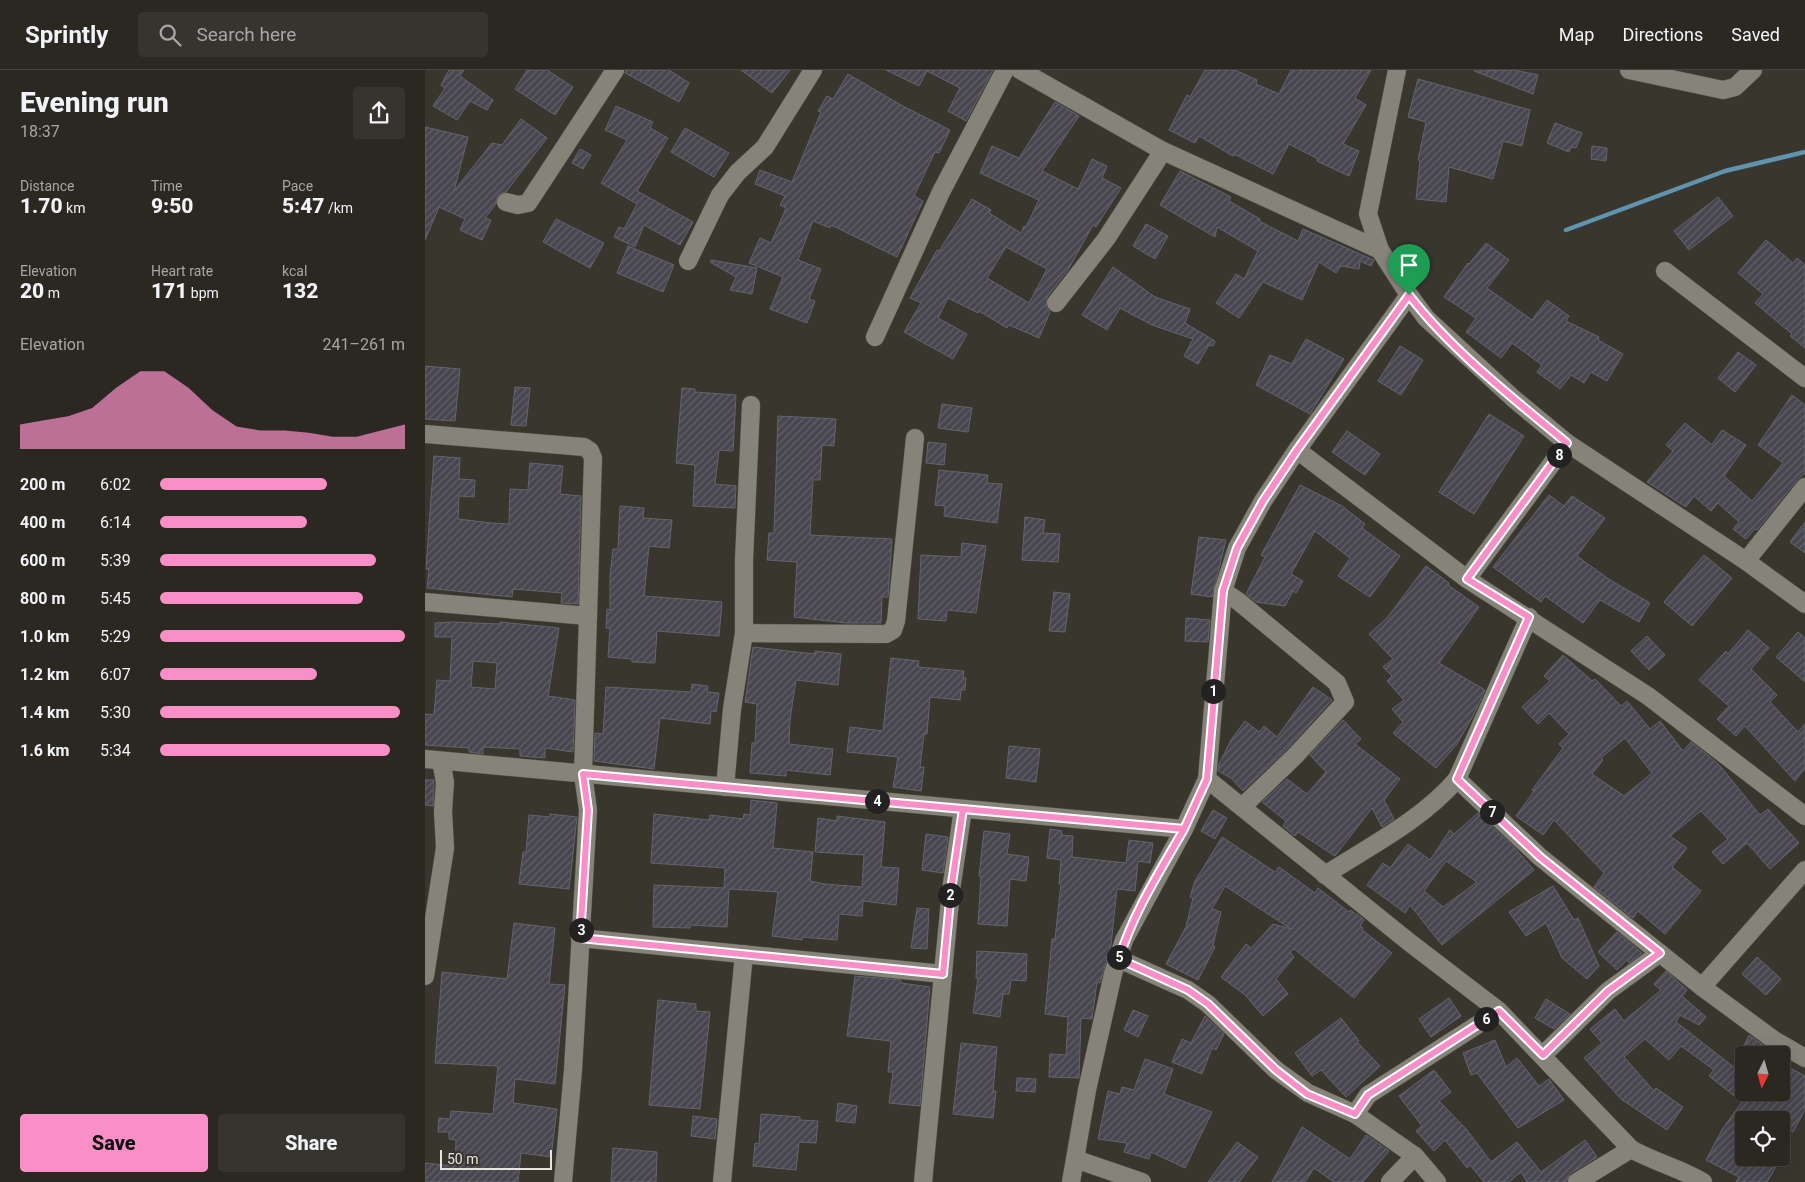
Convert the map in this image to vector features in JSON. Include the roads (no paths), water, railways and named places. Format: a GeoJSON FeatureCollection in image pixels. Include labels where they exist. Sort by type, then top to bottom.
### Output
{"type":"FeatureCollection","features":[{"type":"Feature","properties":{"kind":"street"},"geometry":{"type":"LineString","coordinates":[[506,202],[519,205],[528,203],[615,70]]}},
{"type":"Feature","properties":{"kind":"street"},"geometry":{"type":"LineString","coordinates":[[688,261],[720,195],[738,172],[765,147],[813,70]]}},
{"type":"Feature","properties":{"kind":"street"},"geometry":{"type":"LineString","coordinates":[[875,337],[941,192],[1005,70]]}},
{"type":"Feature","properties":{"kind":"street"},"geometry":{"type":"LineString","coordinates":[[1020,70],[1163,151],[1380,250]]}},
{"type":"Feature","properties":{"kind":"street"},"geometry":{"type":"LineString","coordinates":[[1397,70],[1369,214],[1380,250],[1426,318],[1514,399],[1567,443],[1746,561],[1805,604]]}},
{"type":"Feature","properties":{"kind":"street"},"geometry":{"type":"LineString","coordinates":[[1629,70],[1723,90],[1735,87],[1753,70]]}},
{"type":"Feature","properties":{"kind":"street"},"geometry":{"type":"LineString","coordinates":[[1056,303],[1106,239],[1163,151]]}},
{"type":"Feature","properties":{"kind":"street"},"geometry":{"type":"LineString","coordinates":[[1665,271],[1805,378]]}},
{"type":"Feature","properties":{"kind":"street"},"geometry":{"type":"LineString","coordinates":[[1071,1182],[1087,1090],[1125,940],[1149,890],[1184,829],[1207,779],[1223,591],[1237,548],[1263,501],[1297,450],[1409,295]]}},
{"type":"Feature","properties":{"kind":"street"},"geometry":{"type":"LineString","coordinates":[[725,787],[732,709],[744,633],[744,560],[751,405]]}},
{"type":"Feature","properties":{"kind":"street"},"geometry":{"type":"LineString","coordinates":[[425,434],[584,446],[590,451],[593,458],[583,774],[588,810],[573,1070],[563,1182]]}},
{"type":"Feature","properties":{"kind":"street"},"geometry":{"type":"LineString","coordinates":[[744,633],[886,634],[893,630],[896,621],[915,438]]}},
{"type":"Feature","properties":{"kind":"street"},"geometry":{"type":"LineString","coordinates":[[1467,579],[1567,443]]}},
{"type":"Feature","properties":{"kind":"street"},"geometry":{"type":"LineString","coordinates":[[1297,450],[1467,579],[1529,617],[1648,696],[1805,816]]}},
{"type":"Feature","properties":{"kind":"street"},"geometry":{"type":"LineString","coordinates":[[1746,561],[1805,487]]}},
{"type":"Feature","properties":{"kind":"street"},"geometry":{"type":"LineString","coordinates":[[1223,591],[1238,601],[1337,683],[1345,702],[1295,756],[1243,806]]}},
{"type":"Feature","properties":{"kind":"street"},"geometry":{"type":"LineString","coordinates":[[425,602],[588,616]]}},
{"type":"Feature","properties":{"kind":"street"},"geometry":{"type":"LineString","coordinates":[[1325,875],[1395,831],[1440,799],[1457,779],[1529,617]]}},
{"type":"Feature","properties":{"kind":"street"},"geometry":{"type":"LineString","coordinates":[[433,760],[1184,829]]}},
{"type":"Feature","properties":{"kind":"street"},"geometry":{"type":"LineString","coordinates":[[425,976],[445,848],[443,811],[445,782],[433,760]]}},
{"type":"Feature","properties":{"kind":"street"},"geometry":{"type":"LineString","coordinates":[[1207,779],[1243,806],[1325,875],[1499,1011],[1631,1149],[1654,1161],[1686,1172],[1703,1182]]}},
{"type":"Feature","properties":{"kind":"street"},"geometry":{"type":"LineString","coordinates":[[1457,779],[1540,857],[1702,988],[1774,1040],[1805,1058]]}},
{"type":"Feature","properties":{"kind":"street"},"geometry":{"type":"LineString","coordinates":[[923,1182],[951,890],[963,809]]}},
{"type":"Feature","properties":{"kind":"street"},"geometry":{"type":"LineString","coordinates":[[1702,988],[1805,870]]}},
{"type":"Feature","properties":{"kind":"street"},"geometry":{"type":"LineString","coordinates":[[580,938],[943,974]]}},
{"type":"Feature","properties":{"kind":"street"},"geometry":{"type":"LineString","coordinates":[[1543,1055],[1608,991],[1660,953]]}},
{"type":"Feature","properties":{"kind":"street"},"geometry":{"type":"LineString","coordinates":[[722,1182],[744,954]]}},
{"type":"Feature","properties":{"kind":"street"},"geometry":{"type":"LineString","coordinates":[[1119,959],[1188,990],[1208,1004],[1276,1070],[1307,1094],[1355,1114],[1415,1156],[1437,1182]]}},
{"type":"Feature","properties":{"kind":"street"},"geometry":{"type":"LineString","coordinates":[[1355,1114],[1368,1095],[1499,1011]]}},
{"type":"Feature","properties":{"kind":"street"},"geometry":{"type":"LineString","coordinates":[[1577,1182],[1631,1149]]}},
{"type":"Feature","properties":{"kind":"street"},"geometry":{"type":"LineString","coordinates":[[1390,1182],[1415,1156]]}},
{"type":"Feature","properties":{"kind":"street"},"geometry":{"type":"LineString","coordinates":[[1075,1160],[1142,1182]]}},
{"type":"Feature","properties":{"kind":"waterway"},"geometry":{"type":"LineString","coordinates":[[1566,230],[1725,171],[1805,152]]}}]}
